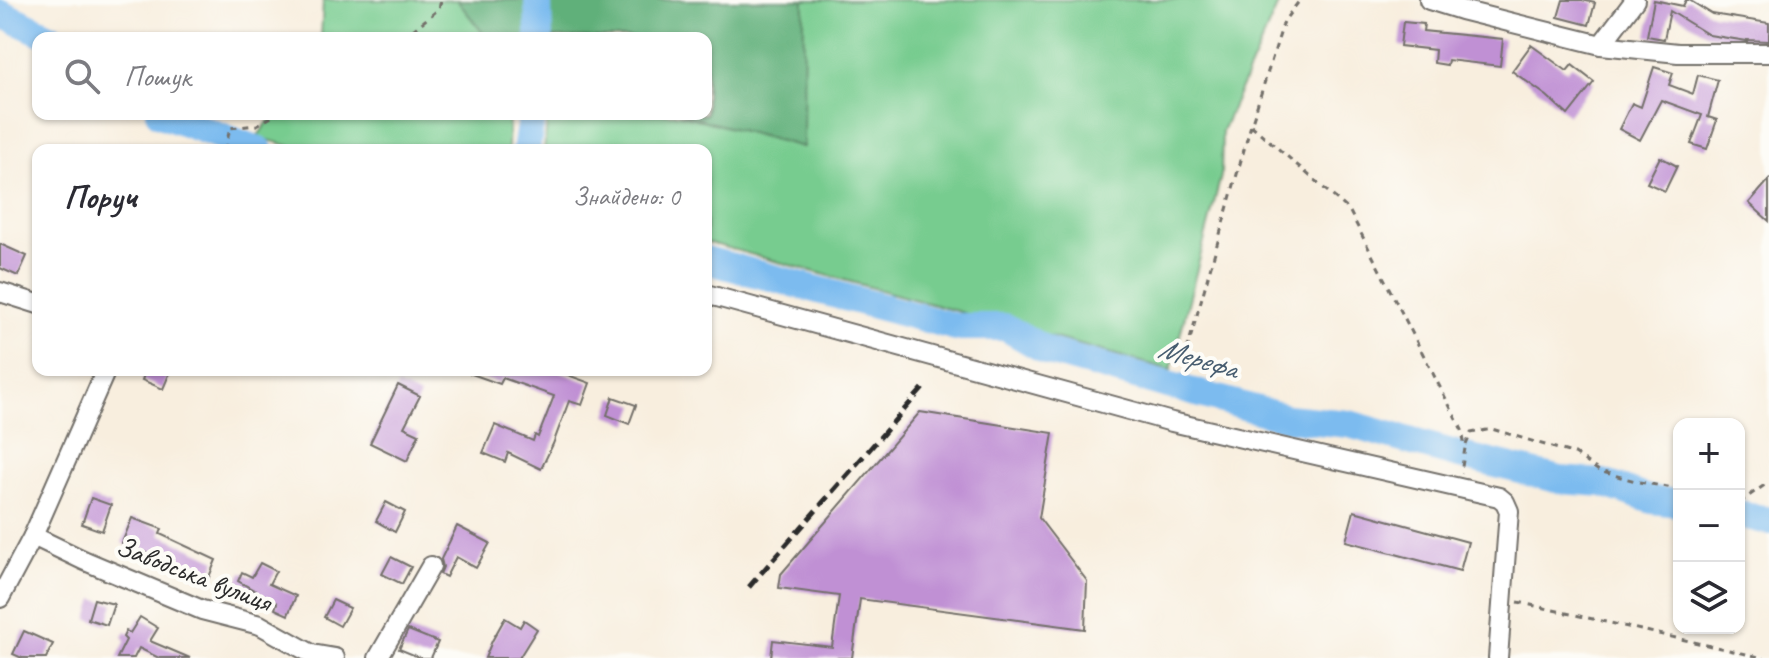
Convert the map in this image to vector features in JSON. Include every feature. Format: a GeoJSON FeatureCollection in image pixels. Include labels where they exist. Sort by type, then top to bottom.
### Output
{"type":"FeatureCollection","features":[{"type":"Feature","properties":{"kind":"street"},"geometry":{"type":"LineString","coordinates":[[1429,0],[1601,45],[1678,53],[1769,53]]}},
{"type":"Feature","properties":{"kind":"street"},"geometry":{"type":"LineString","coordinates":[[1601,45],[1635,0]]}},
{"type":"Feature","properties":{"kind":"street"},"geometry":{"type":"LineString","coordinates":[[0,292],[32,302]]}},
{"type":"Feature","properties":{"kind":"street"},"geometry":{"type":"LineString","coordinates":[[712,296],[1172,422],[1499,497],[1509,511],[1498,658]]}},
{"type":"Feature","properties":{"kind":"street"},"geometry":{"type":"LineString","coordinates":[[0,598],[33,536],[103,376]]}},
{"type":"Feature","properties":{"kind":"street","name":"Заводська вулиця"},"geometry":{"type":"LineString","coordinates":[[33,536],[202,610],[260,625],[312,654],[335,658]]}},
{"type":"Feature","properties":{"kind":"street"},"geometry":{"type":"LineString","coordinates":[[378,658],[431,566]]}},
{"type":"Feature","properties":{"kind":"path"},"geometry":{"type":"LineString","coordinates":[[410,32],[439,9],[441,0]]}},
{"type":"Feature","properties":{"kind":"path"},"geometry":{"type":"LineString","coordinates":[[1187,350],[1284,21],[1300,0]]}},
{"type":"Feature","properties":{"kind":"path"},"geometry":{"type":"LineString","coordinates":[[226,144],[230,128],[257,125],[266,120]]}},
{"type":"Feature","properties":{"kind":"path"},"geometry":{"type":"LineString","coordinates":[[1251,125],[1349,210],[1462,430],[1465,448]]}},
{"type":"Feature","properties":{"kind":"path"},"geometry":{"type":"LineString","coordinates":[[1463,465],[1471,433],[1492,429],[1575,454],[1599,471],[1673,488]]}},
{"type":"Feature","properties":{"kind":"path"},"geometry":{"type":"LineString","coordinates":[[1745,499],[1769,482]]}},
{"type":"Feature","properties":{"kind":"path"},"geometry":{"type":"LineString","coordinates":[[1503,599],[1764,658]]}},
{"type":"Feature","properties":{"kind":"green space"},"geometry":{"type":"Polygon","coordinates":[[[323,0],[457,0],[482,32],[321,32],[323,0]]]}},
{"type":"Feature","properties":{"kind":"green space"},"geometry":{"type":"Polygon","coordinates":[[[457,0],[804,0],[803,147],[702,120],[712,120],[712,32],[482,32],[457,0]]]}},
{"type":"Feature","properties":{"kind":"green space"},"geometry":{"type":"Polygon","coordinates":[[[804,0],[1280,0],[1222,131],[1221,176],[1171,370],[712,244],[712,144],[545,144],[547,120],[701,120],[802,147],[804,0]]]}},
{"type":"Feature","properties":{"kind":"green space"},"geometry":{"type":"Polygon","coordinates":[[[270,120],[509,120],[508,144],[282,144],[257,137],[270,120]]]}},
{"type":"Feature","properties":{"kind":"building"},"geometry":{"type":"Polygon","coordinates":[[[1563,0],[1595,3],[1589,25],[1558,17],[1563,0]]]}},
{"type":"Feature","properties":{"kind":"building"},"geometry":{"type":"Polygon","coordinates":[[[1654,0],[1683,6],[1689,0],[1712,14],[1769,23],[1769,41],[1709,35],[1670,11],[1664,39],[1647,36],[1654,0]]]}},
{"type":"Feature","properties":{"kind":"building"},"geometry":{"type":"Polygon","coordinates":[[[1403,22],[1424,24],[1423,31],[1503,39],[1500,66],[1448,60],[1447,65],[1434,63],[1435,50],[1400,46],[1403,22]]]}},
{"type":"Feature","properties":{"kind":"building"},"geometry":{"type":"Polygon","coordinates":[[[1531,45],[1567,71],[1572,65],[1594,82],[1568,115],[1512,71],[1531,45]]]}},
{"type":"Feature","properties":{"kind":"building"},"geometry":{"type":"Polygon","coordinates":[[[1654,67],[1673,73],[1669,85],[1693,94],[1698,75],[1718,80],[1708,117],[1717,120],[1707,149],[1691,144],[1702,115],[1661,100],[1640,140],[1619,129],[1632,103],[1641,107],[1654,67]]]}},
{"type":"Feature","properties":{"kind":"building"},"geometry":{"type":"Polygon","coordinates":[[[1660,157],[1677,166],[1665,191],[1647,183],[1660,157]]]}},
{"type":"Feature","properties":{"kind":"building"},"geometry":{"type":"Polygon","coordinates":[[[1769,180],[1769,221],[1749,203],[1769,180]]]}},
{"type":"Feature","properties":{"kind":"building"},"geometry":{"type":"Polygon","coordinates":[[[0,244],[27,256],[18,276],[0,268],[0,244]]]}},
{"type":"Feature","properties":{"kind":"building"},"geometry":{"type":"Polygon","coordinates":[[[144,376],[168,376],[163,389],[142,380],[144,376]]]}},
{"type":"Feature","properties":{"kind":"building"},"geometry":{"type":"Polygon","coordinates":[[[477,376],[571,376],[590,383],[582,405],[569,401],[541,469],[508,453],[505,462],[483,453],[495,425],[533,441],[535,435],[538,437],[554,396],[503,378],[500,384],[477,376]]]}},
{"type":"Feature","properties":{"kind":"building"},"geometry":{"type":"Polygon","coordinates":[[[398,385],[420,396],[404,427],[419,434],[407,461],[370,443],[398,385]]]}},
{"type":"Feature","properties":{"kind":"building"},"geometry":{"type":"Polygon","coordinates":[[[613,397],[636,405],[629,424],[607,415],[613,397]]]}},
{"type":"Feature","properties":{"kind":"building"},"geometry":{"type":"Polygon","coordinates":[[[920,412],[1053,433],[1039,518],[1087,581],[1085,629],[860,599],[852,658],[771,658],[773,640],[832,647],[839,596],[779,588],[781,574],[920,412]]]}},
{"type":"Feature","properties":{"kind":"building"},"geometry":{"type":"Polygon","coordinates":[[[91,498],[111,505],[102,531],[82,524],[91,498]]]}},
{"type":"Feature","properties":{"kind":"building"},"geometry":{"type":"Polygon","coordinates":[[[386,502],[405,512],[395,532],[376,521],[386,502]]]}},
{"type":"Feature","properties":{"kind":"building"},"geometry":{"type":"Polygon","coordinates":[[[1354,511],[1468,542],[1460,571],[1346,541],[1354,511]]]}},
{"type":"Feature","properties":{"kind":"building"},"geometry":{"type":"Polygon","coordinates":[[[132,518],[162,529],[160,534],[216,560],[207,582],[192,575],[193,572],[122,543],[132,518]]]}},
{"type":"Feature","properties":{"kind":"building"},"geometry":{"type":"Polygon","coordinates":[[[457,526],[490,543],[476,568],[456,557],[446,577],[440,574],[443,567],[441,559],[457,526]]]}},
{"type":"Feature","properties":{"kind":"building"},"geometry":{"type":"Polygon","coordinates":[[[391,557],[411,567],[402,584],[382,574],[391,557]]]}},
{"type":"Feature","properties":{"kind":"building"},"geometry":{"type":"Polygon","coordinates":[[[260,563],[276,571],[269,584],[296,596],[288,615],[275,609],[277,603],[238,581],[242,572],[252,577],[260,563]]]}},
{"type":"Feature","properties":{"kind":"building"},"geometry":{"type":"Polygon","coordinates":[[[94,599],[114,604],[107,625],[88,619],[94,599]]]}},
{"type":"Feature","properties":{"kind":"building"},"geometry":{"type":"Polygon","coordinates":[[[333,600],[350,608],[340,626],[324,617],[333,600]]]}},
{"type":"Feature","properties":{"kind":"building"},"geometry":{"type":"Polygon","coordinates":[[[140,617],[158,628],[150,641],[190,658],[159,658],[139,648],[134,658],[117,658],[126,640],[123,637],[126,631],[130,633],[140,617]]]}},
{"type":"Feature","properties":{"kind":"building"},"geometry":{"type":"Polygon","coordinates":[[[505,618],[520,627],[524,620],[537,629],[519,658],[485,658],[492,641],[505,618]]]}},
{"type":"Feature","properties":{"kind":"building"},"geometry":{"type":"Polygon","coordinates":[[[408,630],[438,642],[431,658],[421,658],[399,649],[408,630]]]}},
{"type":"Feature","properties":{"kind":"building"},"geometry":{"type":"Polygon","coordinates":[[[24,631],[53,644],[46,658],[22,658],[13,654],[24,631]]]}},
{"type":"Feature","properties":{"kind":"waterway"},"geometry":{"type":"LineString","coordinates":[[538,0],[539,32]]}},
{"type":"Feature","properties":{"kind":"waterway","name":"Мерефа"},"geometry":{"type":"LineString","coordinates":[[0,13],[41,32]]}},
{"type":"Feature","properties":{"kind":"waterway","name":"Мерефа"},"geometry":{"type":"LineString","coordinates":[[176,120],[242,144]]}},
{"type":"Feature","properties":{"kind":"waterway"},"geometry":{"type":"LineString","coordinates":[[527,144],[531,120]]}},
{"type":"Feature","properties":{"kind":"waterway","name":"Мерефа"},"geometry":{"type":"LineString","coordinates":[[712,262],[956,327],[1005,327],[1049,352],[1287,418],[1349,424],[1561,480],[1603,483],[1652,500],[1673,502]]}},
{"type":"Feature","properties":{"kind":"waterway","name":"Мерефа"},"geometry":{"type":"LineString","coordinates":[[1745,515],[1769,521]]}},
{"type":"Feature","properties":{"kind":"railway"},"geometry":{"type":"LineString","coordinates":[[749,587],[924,387]]}}]}
